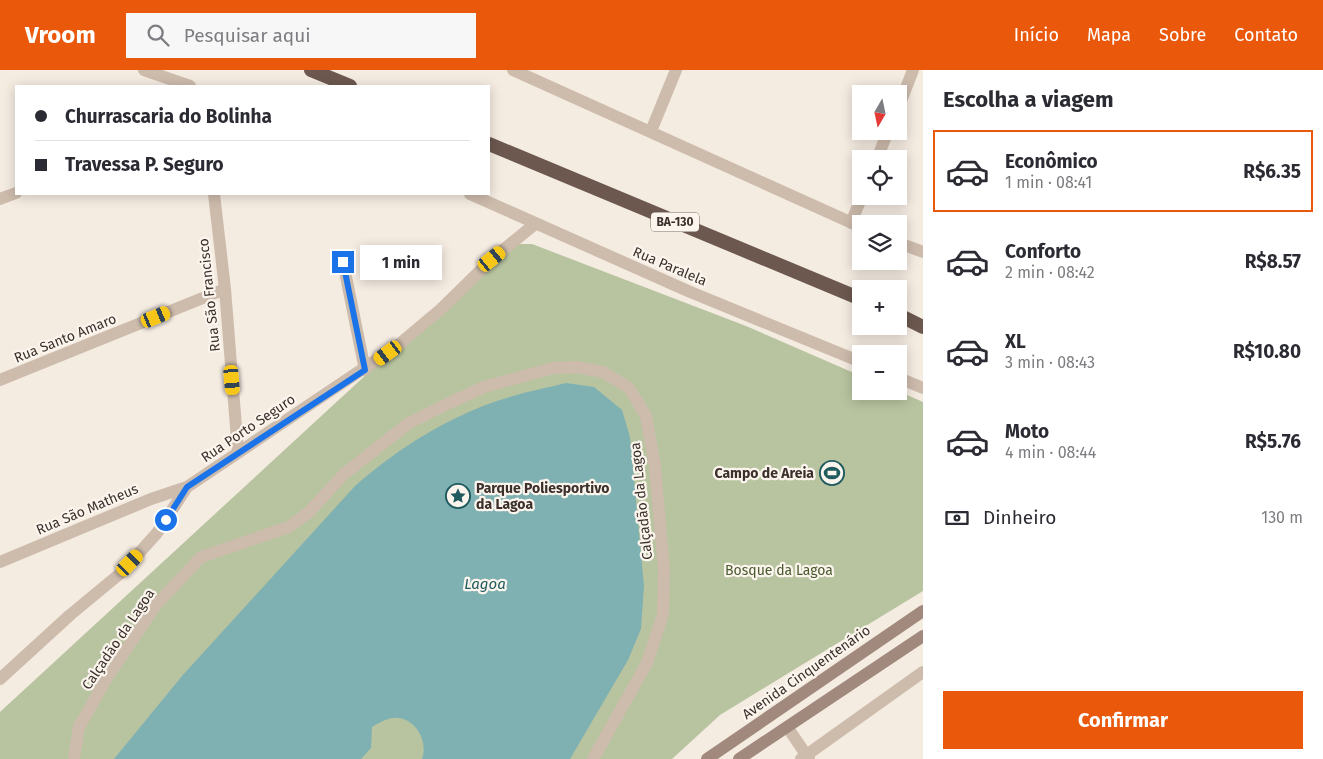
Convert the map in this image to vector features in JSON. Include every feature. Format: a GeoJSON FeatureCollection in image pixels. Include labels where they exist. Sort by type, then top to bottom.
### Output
{"type":"FeatureCollection","features":[{"type":"Feature","properties":{"kind":"highway"},"geometry":{"type":"LineString","coordinates":[[311,70],[348,85]]}},
{"type":"Feature","properties":{"kind":"highway","name":"BA-130"},"geometry":{"type":"LineString","coordinates":[[490,144],[852,296]]}},
{"type":"Feature","properties":{"kind":"highway"},"geometry":{"type":"LineString","coordinates":[[907,316],[923,319]]}},
{"type":"Feature","properties":{"kind":"highway"},"geometry":{"type":"LineString","coordinates":[[907,319],[923,326]]}},
{"type":"Feature","properties":{"kind":"main road","name":"Avenida Cinquentenário"},"geometry":{"type":"LineString","coordinates":[[707,759],[923,611]]}},
{"type":"Feature","properties":{"kind":"main road"},"geometry":{"type":"LineString","coordinates":[[739,759],[923,636]]}},
{"type":"Feature","properties":{"kind":"street"},"geometry":{"type":"LineString","coordinates":[[144,70],[187,85]]}},
{"type":"Feature","properties":{"kind":"street"},"geometry":{"type":"LineString","coordinates":[[513,70],[652,131],[852,223]]}},
{"type":"Feature","properties":{"kind":"street"},"geometry":{"type":"LineString","coordinates":[[652,131],[676,70]]}},
{"type":"Feature","properties":{"kind":"street"},"geometry":{"type":"LineString","coordinates":[[907,85],[913,70]]}},
{"type":"Feature","properties":{"kind":"street"},"geometry":{"type":"LineString","coordinates":[[0,199],[15,193]]}},
{"type":"Feature","properties":{"kind":"street","name":"Rua São Francisco"},"geometry":{"type":"LineString","coordinates":[[214,195],[225,289],[238,452]]}},
{"type":"Feature","properties":{"kind":"street","name":"Rua Paralela"},"geometry":{"type":"LineString","coordinates":[[472,195],[688,291],[852,358]]}},
{"type":"Feature","properties":{"kind":"street","name":"Rua Porto Seguro"},"geometry":{"type":"LineString","coordinates":[[0,679],[70,615],[122,572],[157,533],[187,487],[365,370],[413,333],[492,259],[535,224]]}},
{"type":"Feature","properties":{"kind":"street"},"geometry":{"type":"LineString","coordinates":[[907,246],[923,252]]}},
{"type":"Feature","properties":{"kind":"street"},"geometry":{"type":"LineString","coordinates":[[343,262],[365,370]]}},
{"type":"Feature","properties":{"kind":"street","name":"Rua Santo Amaro"},"geometry":{"type":"LineString","coordinates":[[0,380],[225,289]]}},
{"type":"Feature","properties":{"kind":"street","name":"Calçadão da Lagoa"},"geometry":{"type":"LineString","coordinates":[[74,759],[79,727],[108,676],[156,605],[200,557],[288,527],[309,512],[344,474],[408,424],[443,406],[484,387],[553,368],[577,367],[603,372],[629,388],[646,416],[655,466],[664,571],[663,614],[647,663],[593,759]]}},
{"type":"Feature","properties":{"kind":"street"},"geometry":{"type":"LineString","coordinates":[[907,381],[923,388]]}},
{"type":"Feature","properties":{"kind":"street","name":"Rua São Matheus"},"geometry":{"type":"LineString","coordinates":[[0,562],[151,499],[187,487]]}},
{"type":"Feature","properties":{"kind":"street"},"geometry":{"type":"LineString","coordinates":[[788,728],[806,758],[923,672]]}},
{"type":"Feature","properties":{"kind":"green space","name":"Parque Poliesportivo da Lagoa"},"geometry":{"type":"Polygon","coordinates":[[[508,244],[532,244],[746,326],[852,372],[852,400],[907,400],[907,395],[923,402],[923,591],[720,715],[672,759],[0,759],[0,712],[508,244]]]}},
{"type":"Feature","properties":{"kind":"water","name":"Lagoa"},"geometry":{"type":"Polygon","coordinates":[[[566,383],[594,387],[622,410],[630,437],[644,586],[641,629],[628,660],[570,759],[422,759],[424,746],[416,728],[406,720],[392,718],[372,727],[371,748],[361,759],[114,759],[182,676],[355,486],[409,445],[468,412],[517,395],[566,383]]]}},
{"type":"Feature","properties":{"kind":"place","name":"Campo de Areia"},"geometry":{"type":"Point","coordinates":[832,473]}},
{"type":"Feature","properties":{"kind":"place","name":"Parque Poliesportivo da Lagoa"},"geometry":{"type":"Point","coordinates":[458,496]}},
{"type":"Feature","properties":{"kind":"route"},"geometry":{"type":"LineString","coordinates":[[166,520],[187,487],[365,370],[343,262]]}},
{"type":"Feature","properties":{"kind":"park label","name":"Bosque da Lagoa"},"geometry":{"type":"Point","coordinates":[779,570]}}]}
